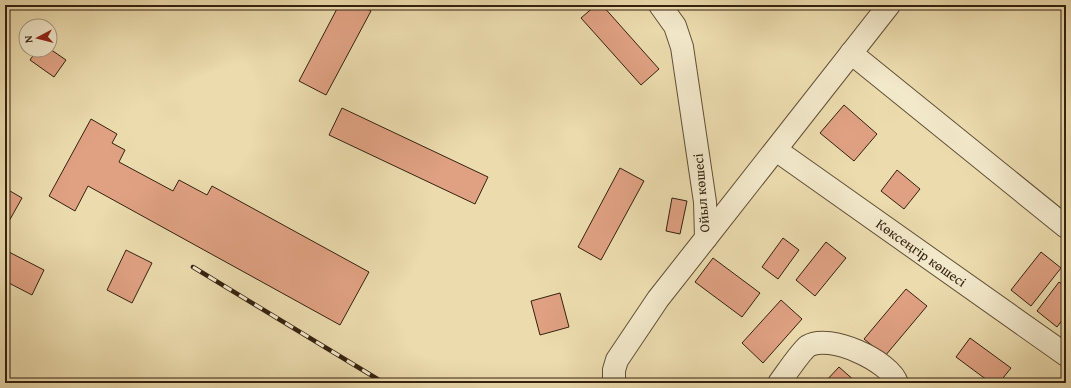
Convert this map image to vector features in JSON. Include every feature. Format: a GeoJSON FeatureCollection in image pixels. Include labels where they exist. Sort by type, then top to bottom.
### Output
{"type":"FeatureCollection","features":[{"type":"Feature","properties":{"kind":"street","name":"Ойыл көшесі"},"geometry":{"type":"LineString","coordinates":[[614,383],[614,370],[617,360],[658,299],[706,238],[705,202],[682,47],[675,26],[660,5]]}},
{"type":"Feature","properties":{"kind":"street"},"geometry":{"type":"LineString","coordinates":[[706,238],[889,5]]}},
{"type":"Feature","properties":{"kind":"street"},"geometry":{"type":"LineString","coordinates":[[852,53],[1066,227]]}},
{"type":"Feature","properties":{"kind":"street","name":"Көксеңгір көшесі"},"geometry":{"type":"LineString","coordinates":[[776,150],[1066,356]]}},
{"type":"Feature","properties":{"kind":"street"},"geometry":{"type":"LineString","coordinates":[[779,383],[808,346],[831,342],[849,348],[883,366],[896,382]]}},
{"type":"Feature","properties":{"kind":"building"},"geometry":{"type":"Polygon","coordinates":[[[339,5],[360,5],[371,11],[326,95],[299,81],[339,5]]]}},
{"type":"Feature","properties":{"kind":"building"},"geometry":{"type":"Polygon","coordinates":[[[596,5],[602,5],[659,69],[641,85],[581,18],[596,5]]]}},
{"type":"Feature","properties":{"kind":"building"},"geometry":{"type":"Polygon","coordinates":[[[58,54],[66,60],[54,77],[30,60],[31,58],[58,58],[58,54]]]}},
{"type":"Feature","properties":{"kind":"building"},"geometry":{"type":"Polygon","coordinates":[[[844,105],[877,134],[854,161],[820,133],[844,105]]]}},
{"type":"Feature","properties":{"kind":"building"},"geometry":{"type":"Polygon","coordinates":[[[342,108],[488,177],[475,204],[329,135],[342,108]]]}},
{"type":"Feature","properties":{"kind":"building"},"geometry":{"type":"Polygon","coordinates":[[[91,119],[117,134],[112,143],[125,150],[119,162],[173,191],[179,180],[207,195],[212,186],[369,272],[340,325],[88,186],[75,211],[49,196],[91,119]]]}},
{"type":"Feature","properties":{"kind":"building"},"geometry":{"type":"Polygon","coordinates":[[[620,168],[644,181],[601,260],[578,247],[620,168]]]}},
{"type":"Feature","properties":{"kind":"building"},"geometry":{"type":"Polygon","coordinates":[[[897,170],[920,189],[904,209],[881,191],[897,170]]]}},
{"type":"Feature","properties":{"kind":"building"},"geometry":{"type":"Polygon","coordinates":[[[5,188],[22,198],[8,223],[5,221],[5,188]]]}},
{"type":"Feature","properties":{"kind":"building"},"geometry":{"type":"Polygon","coordinates":[[[672,198],[687,201],[680,234],[666,231],[672,198]]]}},
{"type":"Feature","properties":{"kind":"building"},"geometry":{"type":"Polygon","coordinates":[[[783,238],[799,250],[778,279],[762,267],[783,238]]]}},
{"type":"Feature","properties":{"kind":"building"},"geometry":{"type":"Polygon","coordinates":[[[826,242],[846,258],[815,296],[796,280],[826,242]]]}},
{"type":"Feature","properties":{"kind":"building"},"geometry":{"type":"Polygon","coordinates":[[[5,250],[44,270],[32,295],[5,281],[5,250]]]}},
{"type":"Feature","properties":{"kind":"building"},"geometry":{"type":"Polygon","coordinates":[[[126,250],[152,263],[132,303],[107,290],[126,250]]]}},
{"type":"Feature","properties":{"kind":"building"},"geometry":{"type":"Polygon","coordinates":[[[1041,252],[1061,268],[1031,306],[1011,290],[1041,252]]]}},
{"type":"Feature","properties":{"kind":"building"},"geometry":{"type":"Polygon","coordinates":[[[713,258],[760,293],[742,317],[695,282],[713,258]]]}},
{"type":"Feature","properties":{"kind":"building"},"geometry":{"type":"Polygon","coordinates":[[[1059,282],[1066,287],[1066,315],[1057,327],[1037,311],[1059,282]]]}},
{"type":"Feature","properties":{"kind":"building"},"geometry":{"type":"Polygon","coordinates":[[[906,289],[927,306],[885,356],[864,339],[906,289]]]}},
{"type":"Feature","properties":{"kind":"building"},"geometry":{"type":"Polygon","coordinates":[[[560,293],[569,327],[540,335],[531,301],[560,293]]]}},
{"type":"Feature","properties":{"kind":"building"},"geometry":{"type":"Polygon","coordinates":[[[781,300],[802,319],[763,363],[742,343],[781,300]]]}},
{"type":"Feature","properties":{"kind":"building"},"geometry":{"type":"Polygon","coordinates":[[[970,338],[1011,368],[999,383],[991,383],[956,357],[970,338]]]}},
{"type":"Feature","properties":{"kind":"building"},"geometry":{"type":"Polygon","coordinates":[[[839,367],[856,382],[824,383],[839,367]]]}},
{"type":"Feature","properties":{"kind":"railway"},"geometry":{"type":"LineString","coordinates":[[193,267],[384,383]]}}]}
